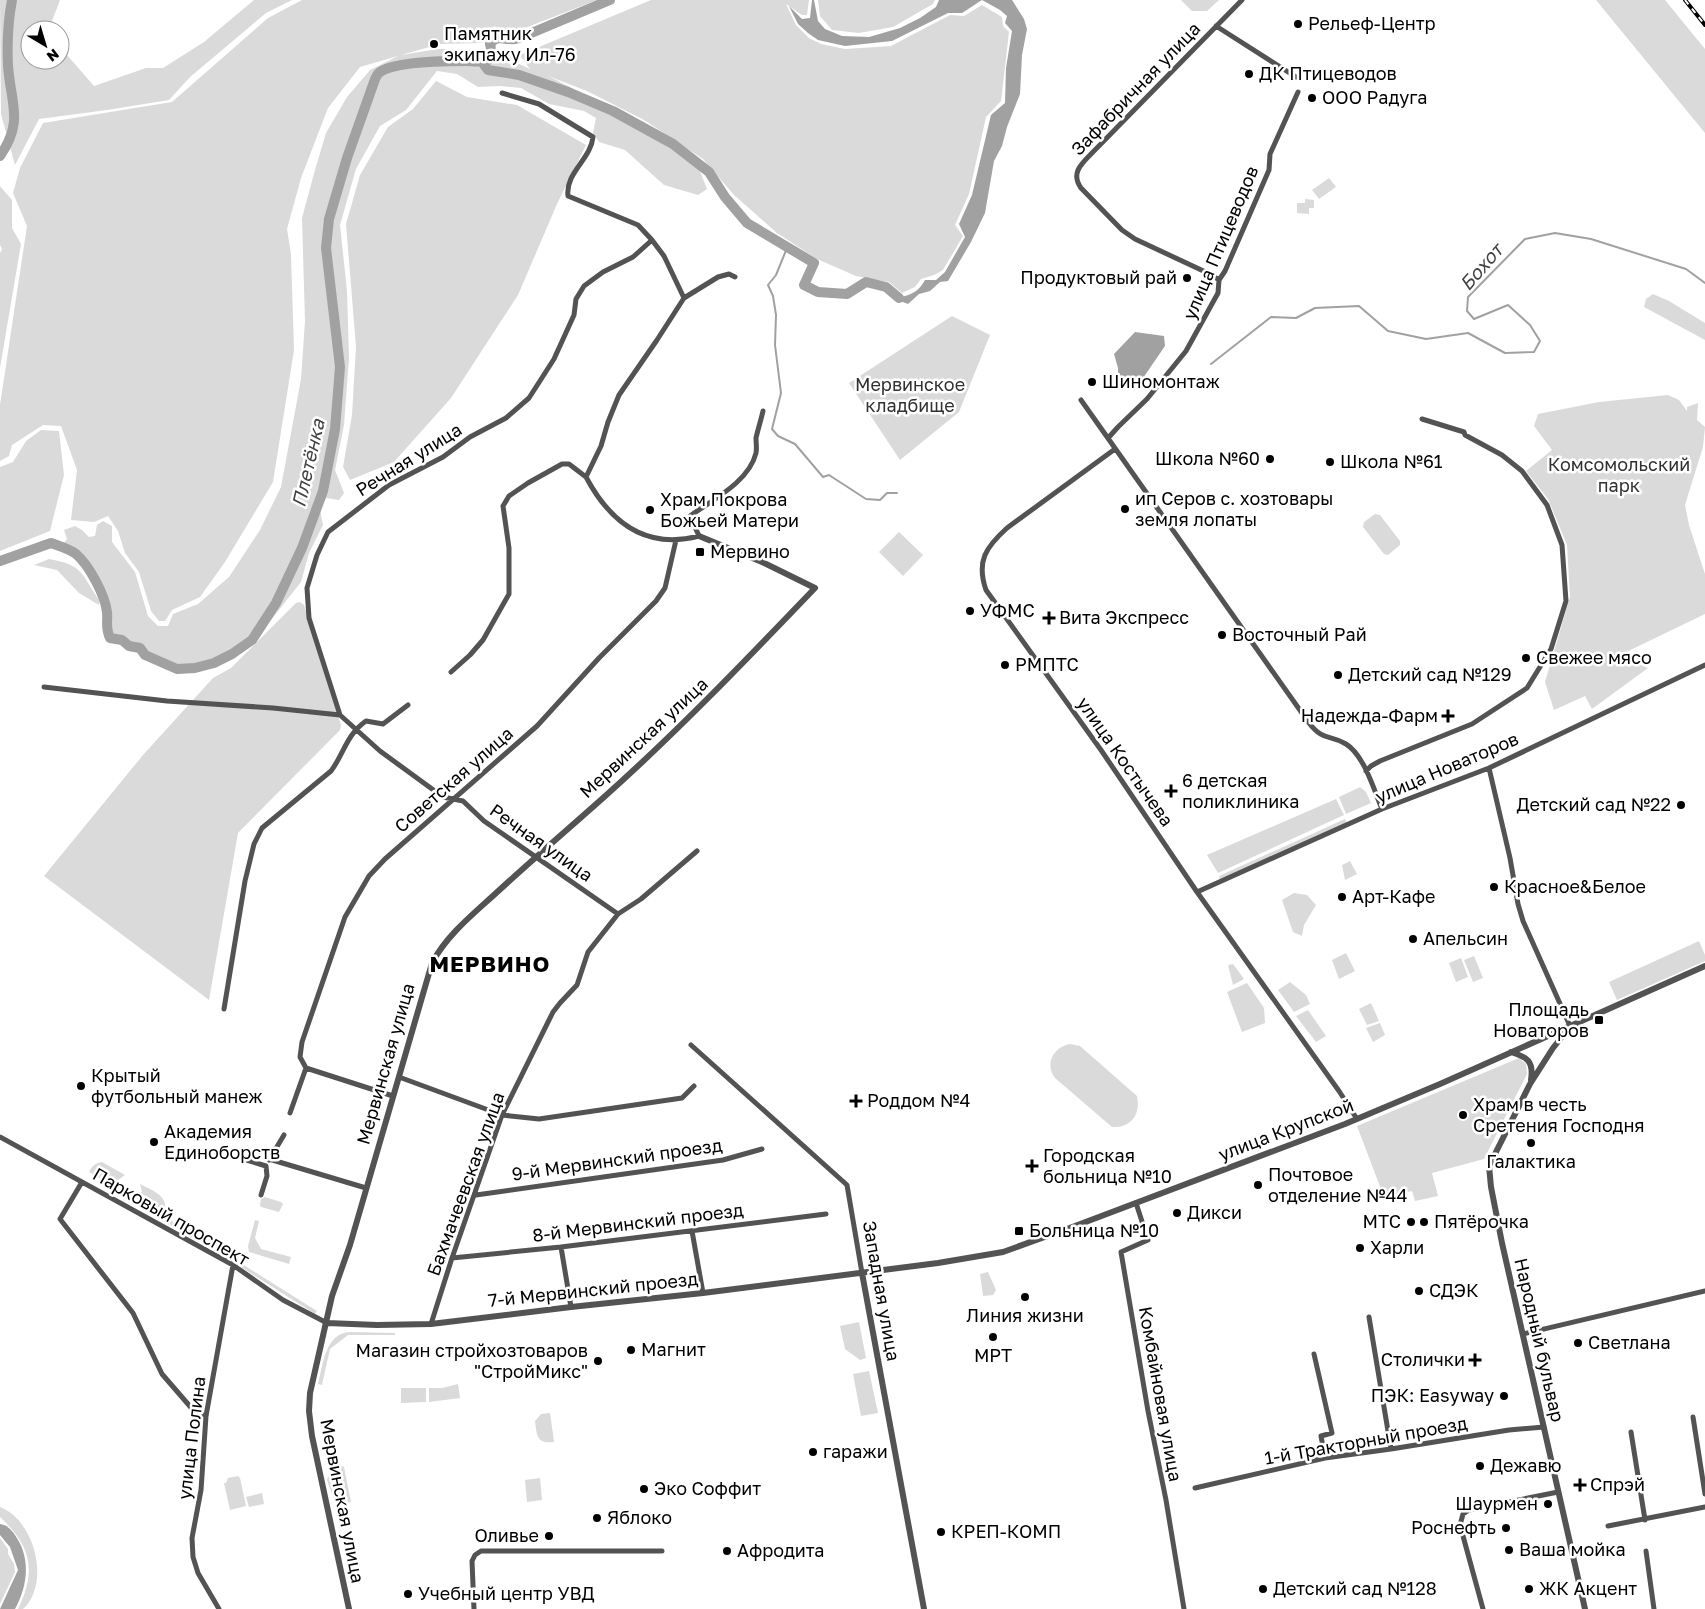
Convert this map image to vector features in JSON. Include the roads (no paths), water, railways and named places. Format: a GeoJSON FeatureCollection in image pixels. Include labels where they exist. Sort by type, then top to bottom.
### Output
{"type":"FeatureCollection","features":[{"type":"Feature","properties":{"kind":"street","name":"Зафабричная улица"},"geometry":{"type":"LineString","coordinates":[[1218,280],[1212,275],[1136,239],[1122,230],[1081,188],[1076,176],[1080,165],[1242,0]]}},
{"type":"Feature","properties":{"kind":"street"},"geometry":{"type":"LineString","coordinates":[[1216,26],[1296,77]]}},
{"type":"Feature","properties":{"kind":"street","name":"улица Птицеводов"},"geometry":{"type":"LineString","coordinates":[[1109,438],[1147,399],[1186,352],[1218,293],[1218,280],[1226,271],[1269,170],[1270,154],[1298,92]]}},
{"type":"Feature","properties":{"kind":"street"},"geometry":{"type":"LineString","coordinates":[[502,93],[539,104],[593,137],[592,146],[567,188],[568,196],[638,225],[664,256],[684,298]]}},
{"type":"Feature","properties":{"kind":"street","name":"Речная улица"},"geometry":{"type":"LineString","coordinates":[[618,914],[484,821],[463,801],[442,797],[380,751],[340,715],[309,618],[307,588],[317,554],[328,532],[389,485],[443,457],[470,437],[506,418],[529,398],[554,359],[574,315],[576,299],[584,286],[603,272],[632,257],[652,240]]}},
{"type":"Feature","properties":{"kind":"street"},"geometry":{"type":"LineString","coordinates":[[586,477],[601,446],[619,395],[684,298],[718,277],[729,274],[734,277]]}},
{"type":"Feature","properties":{"kind":"street"},"geometry":{"type":"LineString","coordinates":[[1081,400],[1309,723],[1318,734],[1348,745],[1357,754],[1382,809]]}},
{"type":"Feature","properties":{"kind":"street"},"geometry":{"type":"LineString","coordinates":[[451,672],[483,640],[509,594],[509,548],[503,506],[509,496],[562,464],[569,464],[586,477],[593,491],[604,504],[629,528],[641,535],[654,539],[676,540],[699,536],[690,516],[726,492],[751,466],[756,452],[756,440],[763,411]]}},
{"type":"Feature","properties":{"kind":"street","name":"улица Новаторов"},"geometry":{"type":"LineString","coordinates":[[1366,771],[1380,761],[1472,724],[1527,688],[1551,649],[1566,601],[1562,545],[1547,505],[1527,476],[1502,455],[1465,435],[1464,432],[1422,419]]}},
{"type":"Feature","properties":{"kind":"street","name":"улица Костычева"},"geometry":{"type":"LineString","coordinates":[[1115,449],[992,542],[985,555],[982,579],[986,590],[1101,750],[1197,892],[1357,1119]]}},
{"type":"Feature","properties":{"kind":"street","name":"Мервинская улица"},"geometry":{"type":"LineString","coordinates":[[349,1609],[312,1436],[309,1411],[310,1393],[332,1296],[399,1077],[427,975],[438,952],[452,933],[604,797],[706,702],[815,588],[762,562],[699,536]]}},
{"type":"Feature","properties":{"kind":"street","name":"Советская улица"},"geometry":{"type":"LineString","coordinates":[[306,1068],[300,1057],[302,1042],[345,917],[369,876],[385,859],[453,798],[537,726],[599,658],[656,601],[664,588],[676,540]]}},
{"type":"Feature","properties":{"kind":"street","name":"улица Новаторов"},"geometry":{"type":"LineString","coordinates":[[1197,892],[1382,809],[1489,768],[1705,665]]}},
{"type":"Feature","properties":{"kind":"street"},"geometry":{"type":"LineString","coordinates":[[44,687],[167,701],[273,708],[340,715]]}},
{"type":"Feature","properties":{"kind":"street"},"geometry":{"type":"LineString","coordinates":[[224,1009],[245,881],[257,836],[262,828],[332,771],[343,748],[356,730],[366,721],[383,724],[408,704]]}},
{"type":"Feature","properties":{"kind":"street"},"geometry":{"type":"LineString","coordinates":[[1489,768],[1523,922],[1570,1026]]}},
{"type":"Feature","properties":{"kind":"street","name":"Бахмачеевская улица"},"geometry":{"type":"LineString","coordinates":[[431,1324],[502,1115],[553,1012],[578,985],[588,952],[618,914],[641,899],[697,851]]}},
{"type":"Feature","properties":{"kind":"street","name":"улица Крупской"},"geometry":{"type":"LineString","coordinates":[[862,1273],[1003,1252],[1274,1152],[1357,1119],[1705,966]]}},
{"type":"Feature","properties":{"kind":"street","name":"Народный бульвар"},"geometry":{"type":"LineString","coordinates":[[1570,1026],[1553,1048],[1530,1084],[1489,1166],[1491,1187],[1585,1609]]}},
{"type":"Feature","properties":{"kind":"street"},"geometry":{"type":"LineString","coordinates":[[1544,1037],[1552,1038],[1555,1044],[1553,1048]]}},
{"type":"Feature","properties":{"kind":"street","name":"Западная улица"},"geometry":{"type":"LineString","coordinates":[[691,1045],[847,1185],[924,1609]]}},
{"type":"Feature","properties":{"kind":"street"},"geometry":{"type":"LineString","coordinates":[[1511,1052],[1524,1056],[1530,1062],[1532,1074],[1530,1084]]}},
{"type":"Feature","properties":{"kind":"street"},"geometry":{"type":"LineString","coordinates":[[290,1113],[306,1068],[393,1096]]}},
{"type":"Feature","properties":{"kind":"street"},"geometry":{"type":"LineString","coordinates":[[399,1077],[502,1115],[545,1118],[682,1098],[694,1086]]}},
{"type":"Feature","properties":{"kind":"street"},"geometry":{"type":"LineString","coordinates":[[261,1195],[266,1176],[266,1166],[284,1135]]}},
{"type":"Feature","properties":{"kind":"street","name":"Парковый проспект"},"geometry":{"type":"LineString","coordinates":[[0,1137],[233,1265],[283,1300],[327,1324]]}},
{"type":"Feature","properties":{"kind":"street","name":"9-й Мервинский проезд"},"geometry":{"type":"LineString","coordinates":[[476,1194],[722,1160],[762,1149]]}},
{"type":"Feature","properties":{"kind":"street"},"geometry":{"type":"LineString","coordinates":[[243,1159],[266,1166]]}},
{"type":"Feature","properties":{"kind":"street"},"geometry":{"type":"LineString","coordinates":[[269,1159],[366,1188]]}},
{"type":"Feature","properties":{"kind":"street"},"geometry":{"type":"LineString","coordinates":[[82,1182],[60,1219],[133,1313],[162,1374],[194,1411],[206,1416]]}},
{"type":"Feature","properties":{"kind":"street","name":"Комбайновая улица"},"geometry":{"type":"LineString","coordinates":[[1136,1203],[1148,1240],[1121,1252],[1146,1404],[1166,1500],[1184,1609]]}},
{"type":"Feature","properties":{"kind":"street","name":"8-й Мервинский проезд"},"geometry":{"type":"LineString","coordinates":[[452,1258],[561,1247],[826,1214]]}},
{"type":"Feature","properties":{"kind":"street"},"geometry":{"type":"LineString","coordinates":[[692,1231],[703,1293]]}},
{"type":"Feature","properties":{"kind":"street"},"geometry":{"type":"LineString","coordinates":[[561,1247],[571,1307]]}},
{"type":"Feature","properties":{"kind":"street","name":"улица Полина"},"geometry":{"type":"LineString","coordinates":[[219,1609],[198,1573],[192,1549],[193,1528],[201,1490],[206,1416],[233,1265]]}},
{"type":"Feature","properties":{"kind":"street","name":"7-й Мервинский проезд"},"geometry":{"type":"LineString","coordinates":[[327,1324],[431,1324],[862,1273]]}},
{"type":"Feature","properties":{"kind":"street"},"geometry":{"type":"LineString","coordinates":[[1523,1334],[1705,1291]]}},
{"type":"Feature","properties":{"kind":"street"},"geometry":{"type":"LineString","coordinates":[[1369,1317],[1391,1449]]}},
{"type":"Feature","properties":{"kind":"street"},"geometry":{"type":"LineString","coordinates":[[1314,1354],[1332,1433],[1321,1436],[1324,1458]]}},
{"type":"Feature","properties":{"kind":"street"},"geometry":{"type":"LineString","coordinates":[[1693,1417],[1705,1494]]}},
{"type":"Feature","properties":{"kind":"street","name":"1-й Тракторный проезд"},"geometry":{"type":"LineString","coordinates":[[1195,1488],[1324,1458],[1509,1430],[1544,1427]]}},
{"type":"Feature","properties":{"kind":"street"},"geometry":{"type":"LineString","coordinates":[[1631,1432],[1645,1520]]}},
{"type":"Feature","properties":{"kind":"street"},"geometry":{"type":"LineString","coordinates":[[1483,1609],[1460,1525],[1463,1514],[1469,1510],[1558,1492]]}},
{"type":"Feature","properties":{"kind":"street"},"geometry":{"type":"LineString","coordinates":[[1608,1526],[1705,1507]]}},
{"type":"Feature","properties":{"kind":"street"},"geometry":{"type":"LineString","coordinates":[[474,1609],[472,1561],[475,1554],[481,1551],[662,1551]]}},
{"type":"Feature","properties":{"kind":"street"},"geometry":{"type":"LineString","coordinates":[[1646,1551],[1654,1609]]}},
{"type":"Feature","properties":{"kind":"waterway"},"geometry":{"type":"LineString","coordinates":[[0,156],[12,133],[14,122],[8,66],[8,41],[12,0]]}},
{"type":"Feature","properties":{"kind":"waterway","name":"Плетёнка"},"geometry":{"type":"LineString","coordinates":[[0,561],[51,543],[74,552],[86,565],[100,589],[106,605],[107,628],[110,638],[122,640],[129,646],[140,648],[145,655],[177,669],[195,668],[214,663],[232,654],[252,640],[276,603],[302,548],[323,491],[335,429],[340,367],[326,248],[329,219],[347,158],[376,77],[387,68],[421,62],[479,62],[488,60],[491,52],[490,44],[495,39],[522,37],[610,0]]}},
{"type":"Feature","properties":{"kind":"waterway"},"geometry":{"type":"LineString","coordinates":[[482,62],[488,70],[519,75],[568,92],[613,111],[673,144],[709,172],[725,197],[747,223],[814,263],[804,285],[818,292],[847,294],[866,282],[886,287],[899,298]]}},
{"type":"Feature","properties":{"kind":"waterway","name":"Бохот"},"geometry":{"type":"LineString","coordinates":[[1211,364],[1271,317],[1296,318],[1315,308],[1359,306],[1388,331],[1426,339],[1468,333],[1505,353],[1534,352],[1540,341],[1530,325],[1508,305],[1474,319],[1467,311],[1468,297],[1525,239],[1555,233],[1591,239],[1686,269],[1705,283]]}},
{"type":"Feature","properties":{"kind":"waterway"},"geometry":{"type":"LineString","coordinates":[[787,248],[776,275],[768,285],[773,296],[776,315],[775,345],[781,393],[772,429],[778,436],[795,444],[823,477],[829,475],[866,499],[880,500],[887,493],[897,493]]}},
{"type":"Feature","properties":{"kind":"railway"},"geometry":{"type":"LineString","coordinates":[[1685,0],[1705,25]]}},
{"type":"Feature","properties":{"kind":"place","name":"Рельеф-Центр"},"geometry":{"type":"Point","coordinates":[1298,24]}},
{"type":"Feature","properties":{"kind":"place","name":"Памятник экипажу Ил-76"},"geometry":{"type":"Point","coordinates":[434,44]}},
{"type":"Feature","properties":{"kind":"place","name":"ДК Птицеводов"},"geometry":{"type":"Point","coordinates":[1249,74]}},
{"type":"Feature","properties":{"kind":"place","name":"ООО Радуга"},"geometry":{"type":"Point","coordinates":[1312,98]}},
{"type":"Feature","properties":{"kind":"place","name":"Продуктовый рай"},"geometry":{"type":"Point","coordinates":[1187,278]}},
{"type":"Feature","properties":{"kind":"place","name":"Шиномонтаж"},"geometry":{"type":"Point","coordinates":[1092,382]}},
{"type":"Feature","properties":{"kind":"place","name":"Школа №60"},"geometry":{"type":"Point","coordinates":[1270,459]}},
{"type":"Feature","properties":{"kind":"place","name":"Школа №61"},"geometry":{"type":"Point","coordinates":[1330,462]}},
{"type":"Feature","properties":{"kind":"place","name":"ип Серов с. хозтовары земля лопаты"},"geometry":{"type":"Point","coordinates":[1125,509]}},
{"type":"Feature","properties":{"kind":"place","name":"Храм Покрова Божьей Матери"},"geometry":{"type":"Point","coordinates":[650,510]}},
{"type":"Feature","properties":{"kind":"place","name":"Мервино"},"geometry":{"type":"Point","coordinates":[700,552]}},
{"type":"Feature","properties":{"kind":"place","name":"УФМС"},"geometry":{"type":"Point","coordinates":[970,611]}},
{"type":"Feature","properties":{"kind":"place","name":"Вита Экспресс"},"geometry":{"type":"Point","coordinates":[1049,618]}},
{"type":"Feature","properties":{"kind":"place","name":"Восточный Рай"},"geometry":{"type":"Point","coordinates":[1222,635]}},
{"type":"Feature","properties":{"kind":"place","name":"Свежее мясо"},"geometry":{"type":"Point","coordinates":[1526,658]}},
{"type":"Feature","properties":{"kind":"place","name":"РМПТС"},"geometry":{"type":"Point","coordinates":[1005,665]}},
{"type":"Feature","properties":{"kind":"place","name":"Детский сад №129"},"geometry":{"type":"Point","coordinates":[1338,675]}},
{"type":"Feature","properties":{"kind":"place","name":"Надежда-Фарм"},"geometry":{"type":"Point","coordinates":[1448,716]}},
{"type":"Feature","properties":{"kind":"place","name":"6 детская поликлиника"},"geometry":{"type":"Point","coordinates":[1171,791]}},
{"type":"Feature","properties":{"kind":"place","name":"Детский сад №22"},"geometry":{"type":"Point","coordinates":[1681,805]}},
{"type":"Feature","properties":{"kind":"place","name":"Красное&Белое"},"geometry":{"type":"Point","coordinates":[1494,887]}},
{"type":"Feature","properties":{"kind":"place","name":"Арт-Кафе"},"geometry":{"type":"Point","coordinates":[1342,897]}},
{"type":"Feature","properties":{"kind":"place","name":"Апельсин"},"geometry":{"type":"Point","coordinates":[1413,939]}},
{"type":"Feature","properties":{"kind":"place","name":"Площадь Новаторов"},"geometry":{"type":"Point","coordinates":[1599,1020]}},
{"type":"Feature","properties":{"kind":"place","name":"Крытый футбольный манеж"},"geometry":{"type":"Point","coordinates":[81,1086]}},
{"type":"Feature","properties":{"kind":"place","name":"Роддом №4"},"geometry":{"type":"Point","coordinates":[856,1101]}},
{"type":"Feature","properties":{"kind":"place","name":"Храм в честь Сретения Господня"},"geometry":{"type":"Point","coordinates":[1463,1115]}},
{"type":"Feature","properties":{"kind":"place","name":"Академия Единоборств"},"geometry":{"type":"Point","coordinates":[154,1142]}},
{"type":"Feature","properties":{"kind":"place","name":"Галактика"},"geometry":{"type":"Point","coordinates":[1531,1143]}},
{"type":"Feature","properties":{"kind":"place","name":"Городская больница №10"},"geometry":{"type":"Point","coordinates":[1032,1166]}},
{"type":"Feature","properties":{"kind":"place","name":"Почтовое отделение №44"},"geometry":{"type":"Point","coordinates":[1258,1185]}},
{"type":"Feature","properties":{"kind":"place","name":"Дикси"},"geometry":{"type":"Point","coordinates":[1177,1213]}},
{"type":"Feature","properties":{"kind":"place","name":"МТС"},"geometry":{"type":"Point","coordinates":[1411,1222]}},
{"type":"Feature","properties":{"kind":"place","name":"Пятёрочка"},"geometry":{"type":"Point","coordinates":[1424,1222]}},
{"type":"Feature","properties":{"kind":"place","name":"Больница №10"},"geometry":{"type":"Point","coordinates":[1019,1231]}},
{"type":"Feature","properties":{"kind":"place","name":"Харли"},"geometry":{"type":"Point","coordinates":[1360,1248]}},
{"type":"Feature","properties":{"kind":"place","name":"СДЭК"},"geometry":{"type":"Point","coordinates":[1419,1291]}},
{"type":"Feature","properties":{"kind":"place","name":"Линия жизни"},"geometry":{"type":"Point","coordinates":[1025,1297]}},
{"type":"Feature","properties":{"kind":"place","name":"МРТ"},"geometry":{"type":"Point","coordinates":[993,1337]}},
{"type":"Feature","properties":{"kind":"place","name":"Светлана"},"geometry":{"type":"Point","coordinates":[1578,1343]}},
{"type":"Feature","properties":{"kind":"place","name":"Магнит"},"geometry":{"type":"Point","coordinates":[631,1350]}},
{"type":"Feature","properties":{"kind":"place","name":"Столички"},"geometry":{"type":"Point","coordinates":[1475,1360]}},
{"type":"Feature","properties":{"kind":"place","name":"Магазин стройхозтоваров \"СтройМикс\""},"geometry":{"type":"Point","coordinates":[598,1361]}},
{"type":"Feature","properties":{"kind":"place","name":"ПЭК: Easyway"},"geometry":{"type":"Point","coordinates":[1504,1396]}},
{"type":"Feature","properties":{"kind":"place","name":"гаражи"},"geometry":{"type":"Point","coordinates":[813,1452]}},
{"type":"Feature","properties":{"kind":"place","name":"Дежавю"},"geometry":{"type":"Point","coordinates":[1480,1466]}},
{"type":"Feature","properties":{"kind":"place","name":"Спрэй"},"geometry":{"type":"Point","coordinates":[1580,1485]}},
{"type":"Feature","properties":{"kind":"place","name":"Эко Соффит"},"geometry":{"type":"Point","coordinates":[644,1489]}},
{"type":"Feature","properties":{"kind":"place","name":"Шаурмен"},"geometry":{"type":"Point","coordinates":[1548,1504]}},
{"type":"Feature","properties":{"kind":"place","name":"Яблоко"},"geometry":{"type":"Point","coordinates":[597,1518]}},
{"type":"Feature","properties":{"kind":"place","name":"Роснефть"},"geometry":{"type":"Point","coordinates":[1506,1528]}},
{"type":"Feature","properties":{"kind":"place","name":"КРЕП-КОМП"},"geometry":{"type":"Point","coordinates":[941,1532]}},
{"type":"Feature","properties":{"kind":"place","name":"Оливье"},"geometry":{"type":"Point","coordinates":[549,1536]}},
{"type":"Feature","properties":{"kind":"place","name":"Ваша мойка"},"geometry":{"type":"Point","coordinates":[1509,1550]}},
{"type":"Feature","properties":{"kind":"place","name":"Афродита"},"geometry":{"type":"Point","coordinates":[727,1551]}},
{"type":"Feature","properties":{"kind":"place","name":"Детский сад №128"},"geometry":{"type":"Point","coordinates":[1263,1589]}},
{"type":"Feature","properties":{"kind":"place","name":"ЖК Акцент"},"geometry":{"type":"Point","coordinates":[1529,1589]}},
{"type":"Feature","properties":{"kind":"place","name":"Учебный центр УВД"},"geometry":{"type":"Point","coordinates":[408,1594]}},
{"type":"Feature","properties":{"kind":"district","name":"МЕРВИНО"},"geometry":{"type":"Point","coordinates":[490,964]}},
{"type":"Feature","properties":{"kind":"park label","name":"Мервинское кладбище"},"geometry":{"type":"Point","coordinates":[910,395]}},
{"type":"Feature","properties":{"kind":"park label","name":"Комсомольский парк"},"geometry":{"type":"Point","coordinates":[1619,475]}}]}
